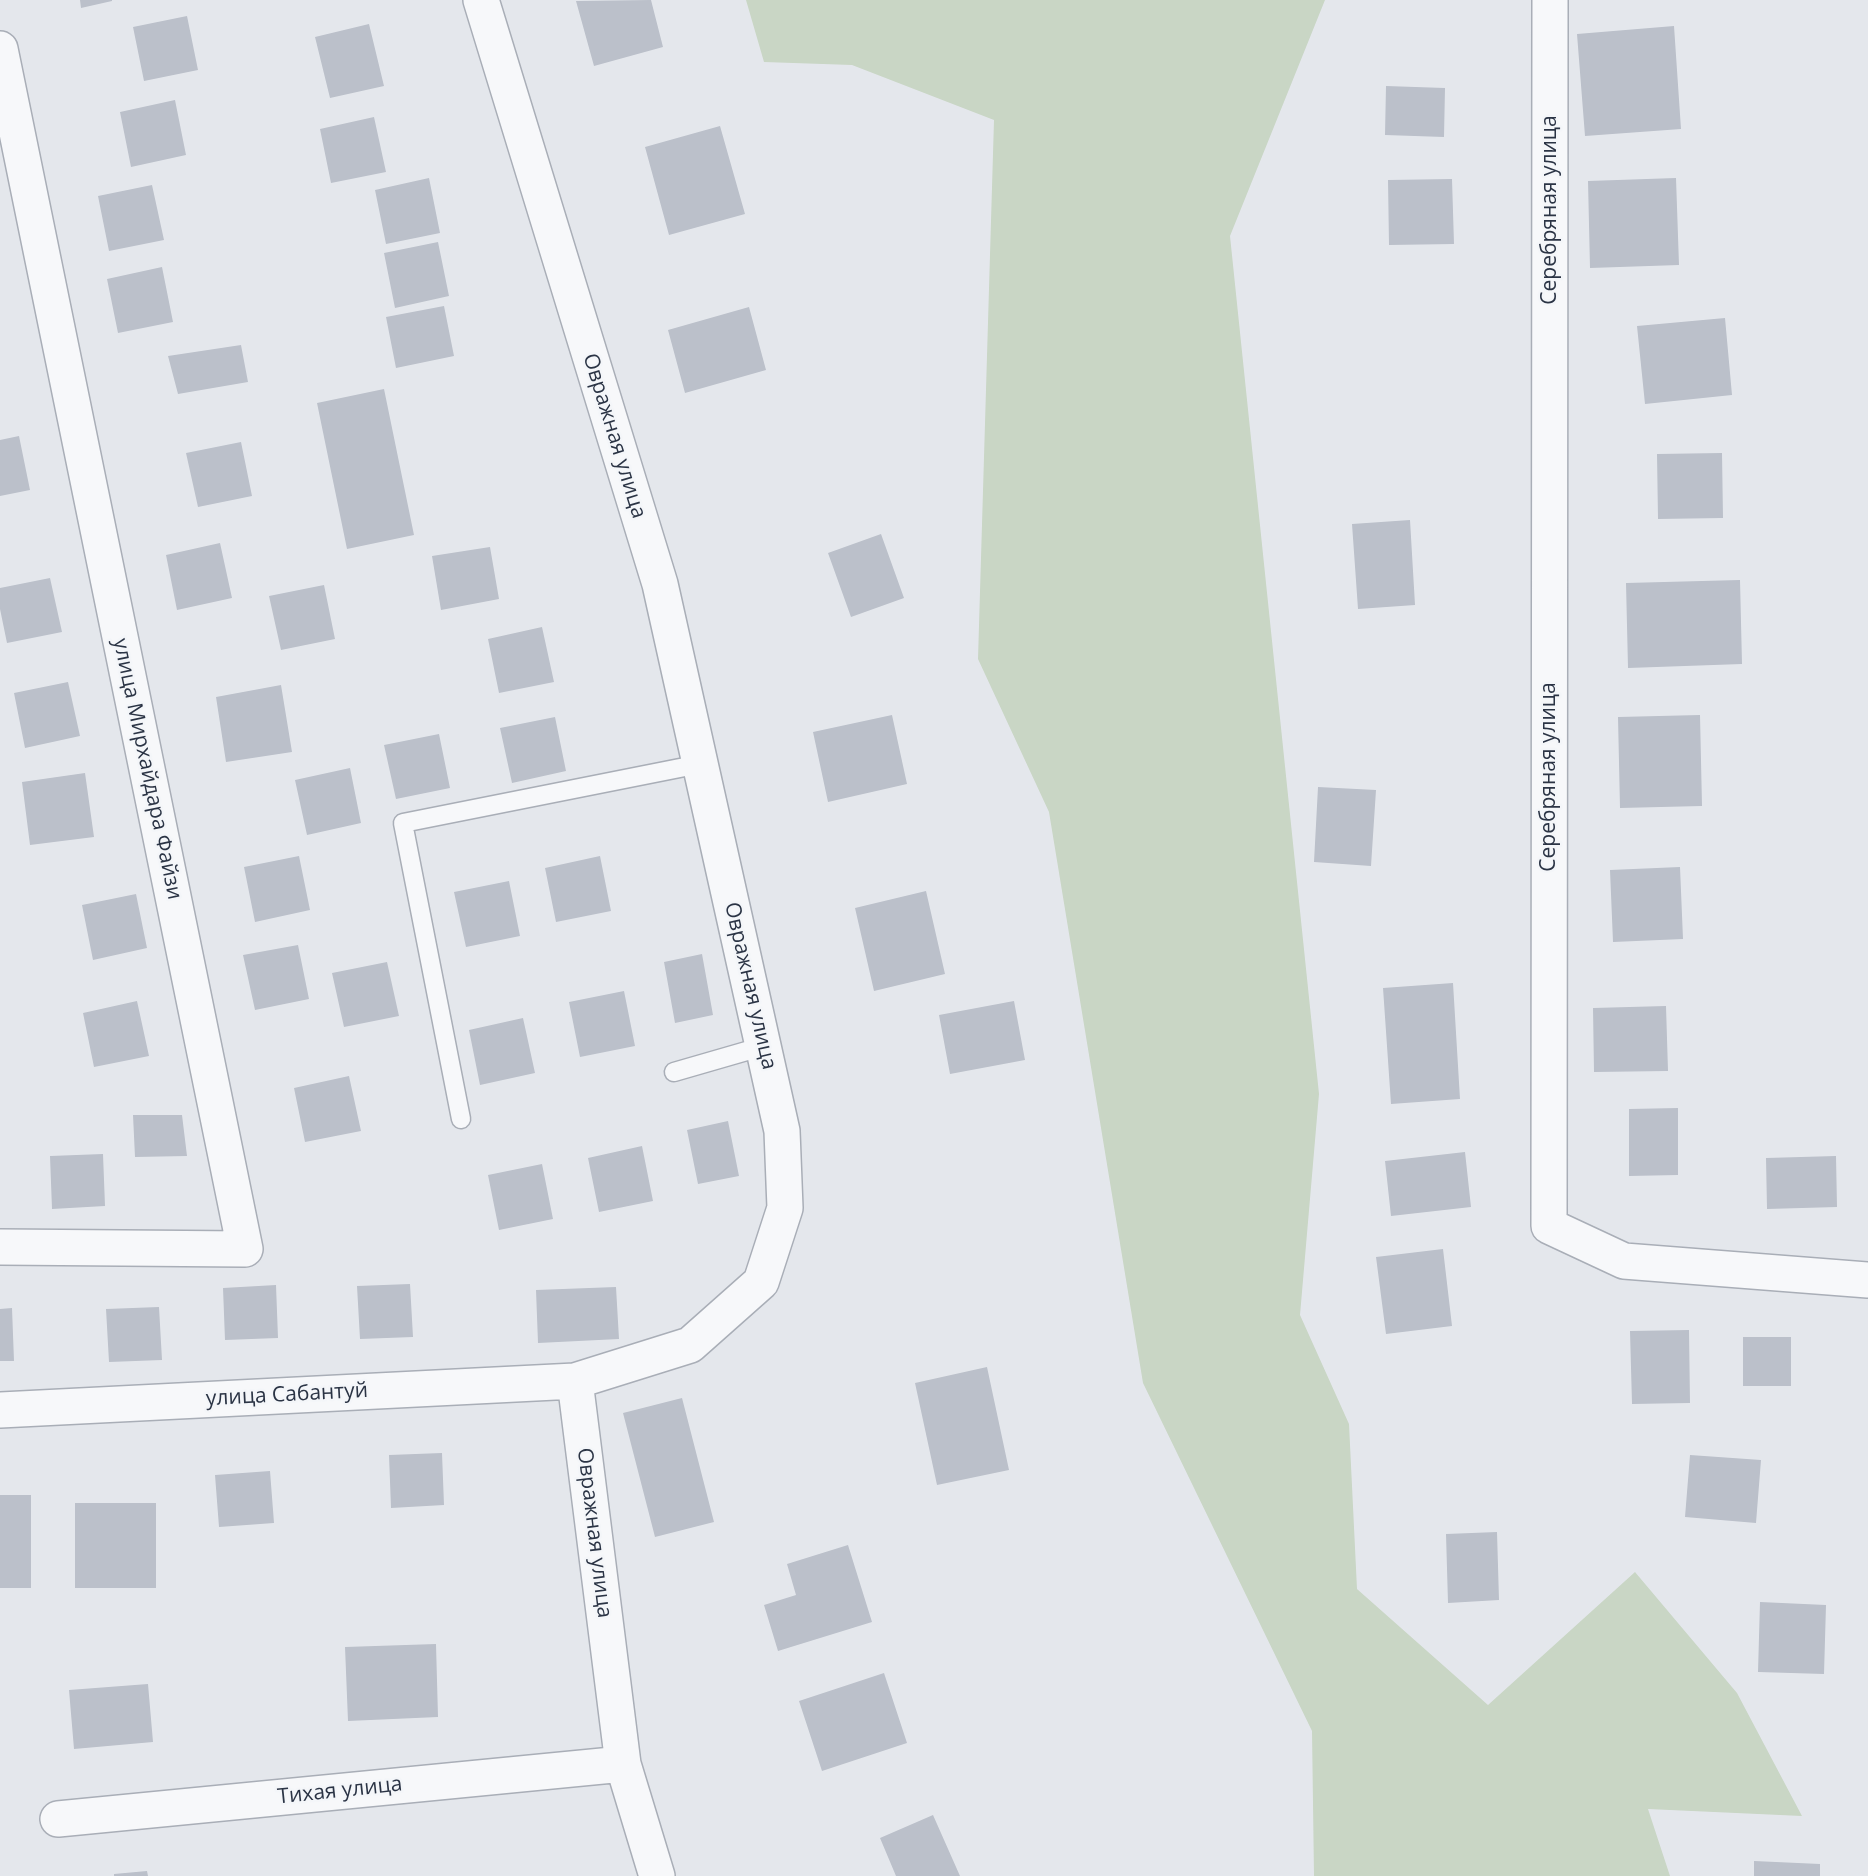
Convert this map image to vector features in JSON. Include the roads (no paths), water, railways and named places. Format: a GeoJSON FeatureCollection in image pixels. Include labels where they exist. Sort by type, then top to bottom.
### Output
{"type":"FeatureCollection","features":[{"type":"Feature","properties":{"kind":"street","name":"Овражная улица"},"geometry":{"type":"LineString","coordinates":[[481,0],[660,584],[782,1131],[785,1208],[761,1282],[690,1345],[575,1381],[623,1764],[657,1876]]}},
{"type":"Feature","properties":{"kind":"street","name":"Серебряная улица"},"geometry":{"type":"LineString","coordinates":[[1550,0],[1549,1226],[1624,1261],[1868,1280]]}},
{"type":"Feature","properties":{"kind":"street","name":"улица Мирхайдара Файзи"},"geometry":{"type":"LineString","coordinates":[[0,49],[245,1249],[0,1247]]}},
{"type":"Feature","properties":{"kind":"street","name":"улица Сабантуй"},"geometry":{"type":"LineString","coordinates":[[0,1410],[575,1381]]}},
{"type":"Feature","properties":{"kind":"street","name":"Тихая улица"},"geometry":{"type":"LineString","coordinates":[[58,1819],[623,1764]]}},
{"type":"Feature","properties":{"kind":"lane"},"geometry":{"type":"LineString","coordinates":[[461,1119],[403,823],[701,764]]}},
{"type":"Feature","properties":{"kind":"lane"},"geometry":{"type":"LineString","coordinates":[[674,1072],[764,1046]]}}]}
